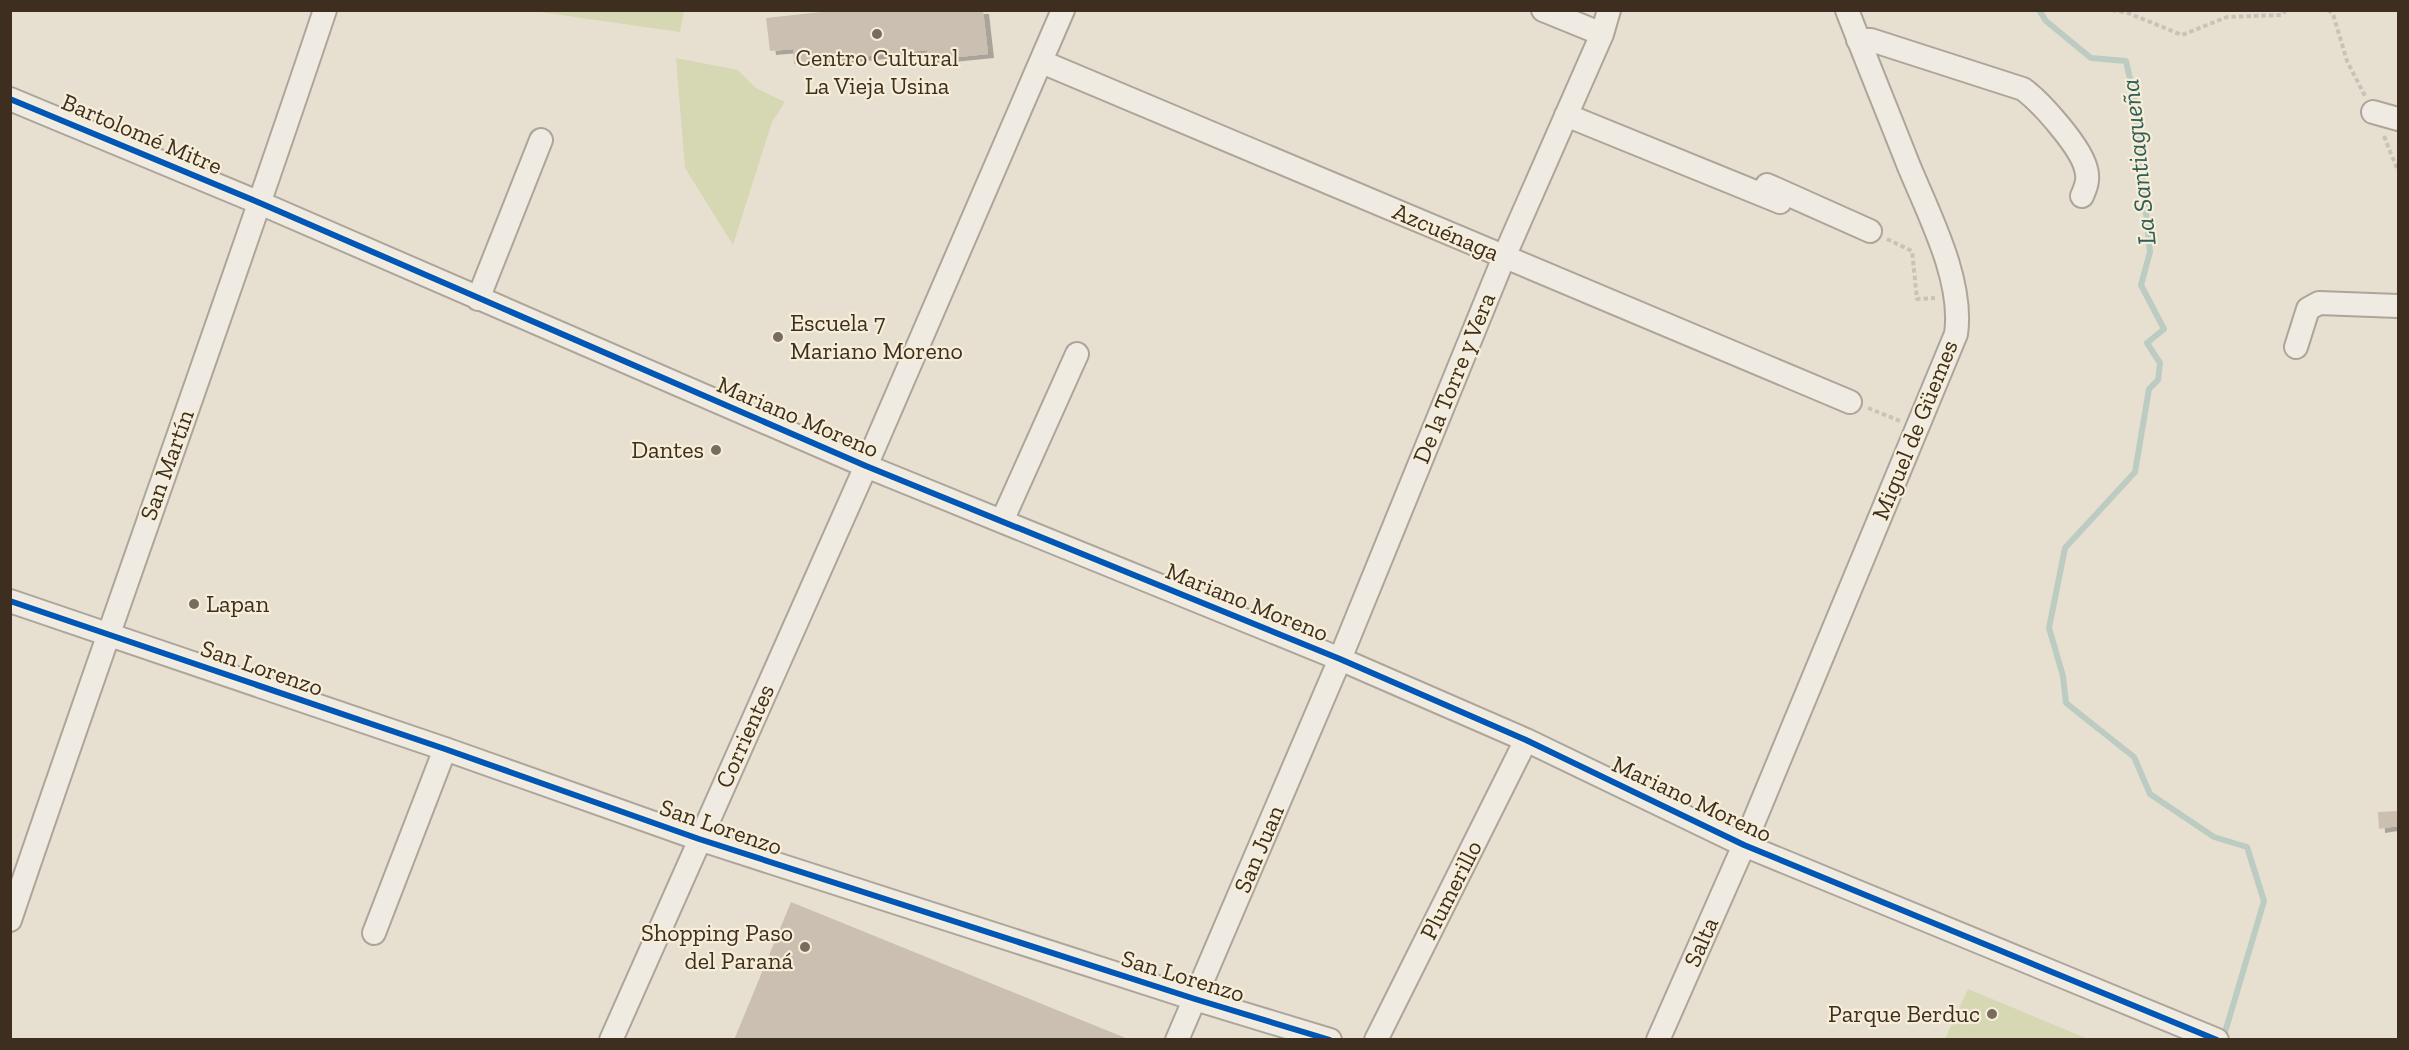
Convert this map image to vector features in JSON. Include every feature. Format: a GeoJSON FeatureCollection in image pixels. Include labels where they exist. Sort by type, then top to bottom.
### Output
{"type":"FeatureCollection","features":[{"type":"Feature","properties":{"kind":"street","name":"San Martín"},"geometry":{"type":"LineString","coordinates":[[10,920],[106,635],[260,203],[325,10]]}},
{"type":"Feature","properties":{"kind":"street","name":"Corrientes"},"geometry":{"type":"LineString","coordinates":[[611,1040],[866,465],[1063,10]]}},
{"type":"Feature","properties":{"kind":"street"},"geometry":{"type":"LineString","coordinates":[[1543,10],[1602,34]]}},
{"type":"Feature","properties":{"kind":"street","name":"De la Torre y Vera"},"geometry":{"type":"LineString","coordinates":[[1340,659],[1504,257],[1602,34],[1609,10]]}},
{"type":"Feature","properties":{"kind":"street","name":"Miguel de Güemes"},"geometry":{"type":"LineString","coordinates":[[1744,845],[1956,334],[1959,317],[1956,297],[1941,245],[1847,10]]}},
{"type":"Feature","properties":{"kind":"street"},"geometry":{"type":"LineString","coordinates":[[1858,40],[1872,40],[2023,88],[2035,97],[2082,157],[2087,170],[2087,185],[2082,196]]}},
{"type":"Feature","properties":{"kind":"street","name":"Azcuénaga"},"geometry":{"type":"LineString","coordinates":[[1042,62],[1850,402]]}},
{"type":"Feature","properties":{"kind":"street","name":"Bartolomé Mitre"},"geometry":{"type":"LineString","coordinates":[[10,99],[260,203]]}},
{"type":"Feature","properties":{"kind":"street"},"geometry":{"type":"LineString","coordinates":[[2373,112],[2398,119]]}},
{"type":"Feature","properties":{"kind":"street"},"geometry":{"type":"LineString","coordinates":[[1566,115],[1780,202]]}},
{"type":"Feature","properties":{"kind":"street"},"geometry":{"type":"LineString","coordinates":[[478,299],[541,140]]}},
{"type":"Feature","properties":{"kind":"street"},"geometry":{"type":"LineString","coordinates":[[1713,175],[1756,180],[1870,231]]}},
{"type":"Feature","properties":{"kind":"street","name":"Mariano Moreno"},"geometry":{"type":"LineString","coordinates":[[260,203],[866,465],[1340,659],[1526,740],[1744,845],[2217,1040]]}},
{"type":"Feature","properties":{"kind":"street"},"geometry":{"type":"LineString","coordinates":[[2296,347],[2308,309],[2319,303],[2398,306]]}},
{"type":"Feature","properties":{"kind":"street"},"geometry":{"type":"LineString","coordinates":[[1002,521],[1077,354]]}},
{"type":"Feature","properties":{"kind":"street","name":"San Lorenzo"},"geometry":{"type":"LineString","coordinates":[[10,601],[445,749],[699,839],[1195,999],[1330,1040]]}},
{"type":"Feature","properties":{"kind":"street","name":"San Juan"},"geometry":{"type":"LineString","coordinates":[[1177,1040],[1340,659]]}},
{"type":"Feature","properties":{"kind":"street","name":"Plumerillo"},"geometry":{"type":"LineString","coordinates":[[1376,1040],[1526,740]]}},
{"type":"Feature","properties":{"kind":"street"},"geometry":{"type":"LineString","coordinates":[[374,933],[445,749]]}},
{"type":"Feature","properties":{"kind":"street","name":"Salta"},"geometry":{"type":"LineString","coordinates":[[1658,1040],[1744,845]]}},
{"type":"Feature","properties":{"kind":"path"},"geometry":{"type":"LineString","coordinates":[[2112,10],[2128,13],[2182,35],[2227,17],[2282,15],[2286,10]]}},
{"type":"Feature","properties":{"kind":"path"},"geometry":{"type":"LineString","coordinates":[[2328,10],[2333,14],[2347,62]]}},
{"type":"Feature","properties":{"kind":"path"},"geometry":{"type":"LineString","coordinates":[[1870,231],[1912,251],[1917,299],[1956,297]]}},
{"type":"Feature","properties":{"kind":"path"},"geometry":{"type":"LineString","coordinates":[[1850,402],[1917,427]]}},
{"type":"Feature","properties":{"kind":"green space"},"geometry":{"type":"Polygon","coordinates":[[[684,10],[680,32],[533,11],[684,10]]]}},
{"type":"Feature","properties":{"kind":"green space"},"geometry":{"type":"Polygon","coordinates":[[[676,58],[738,70],[756,88],[785,102],[772,122],[733,245],[685,168],[676,58]]]}},
{"type":"Feature","properties":{"kind":"green space","name":"Parque Berduc"},"geometry":{"type":"Polygon","coordinates":[[[1968,989],[2088,1039],[1945,1039],[1968,989]]]}},
{"type":"Feature","properties":{"kind":"building","name":"Centro Cultural La Vieja Usina"},"geometry":{"type":"Polygon","coordinates":[[[839,10],[983,10],[988,54],[928,60],[927,50],[794,64],[793,49],[770,51],[766,18],[839,10]]]}},
{"type":"Feature","properties":{"kind":"building"},"geometry":{"type":"Polygon","coordinates":[[[2398,811],[2398,826],[2379,829],[2378,812],[2398,811]]]}},
{"type":"Feature","properties":{"kind":"building"},"geometry":{"type":"Polygon","coordinates":[[[791,902],[1128,1039],[1128,1040],[734,1040],[791,902]]]}},
{"type":"Feature","properties":{"kind":"waterway","name":"La Santiagueña"},"geometry":{"type":"LineString","coordinates":[[2039,10],[2046,21],[2091,58],[2126,61],[2134,97],[2150,252],[2141,285],[2164,329],[2147,343],[2160,363],[2158,380],[2149,389],[2135,472],[2065,548],[2049,628],[2063,676],[2066,703],[2134,757],[2150,794],[2214,837],[2247,847],[2264,901],[2223,1039]]}},
{"type":"Feature","properties":{"kind":"cycle path"},"geometry":{"type":"LineString","coordinates":[[10,99],[260,203],[866,466],[1340,659],[1526,740],[1744,845],[2217,1040]]}},
{"type":"Feature","properties":{"kind":"cycle path"},"geometry":{"type":"LineString","coordinates":[[10,601],[445,749],[699,839],[1195,999],[1330,1040]]}},
{"type":"Feature","properties":{"kind":"place","name":"Centro Cultural La Vieja Usina"},"geometry":{"type":"Point","coordinates":[877,34]}},
{"type":"Feature","properties":{"kind":"place","name":"Escuela 7 Mariano Moreno"},"geometry":{"type":"Point","coordinates":[778,337]}},
{"type":"Feature","properties":{"kind":"place","name":"Dantes"},"geometry":{"type":"Point","coordinates":[716,450]}},
{"type":"Feature","properties":{"kind":"place","name":"Lapan"},"geometry":{"type":"Point","coordinates":[194,604]}},
{"type":"Feature","properties":{"kind":"place","name":"Shopping Paso del Paraná"},"geometry":{"type":"Point","coordinates":[805,947]}},
{"type":"Feature","properties":{"kind":"place","name":"Parque Berduc"},"geometry":{"type":"Point","coordinates":[1992,1014]}}]}
